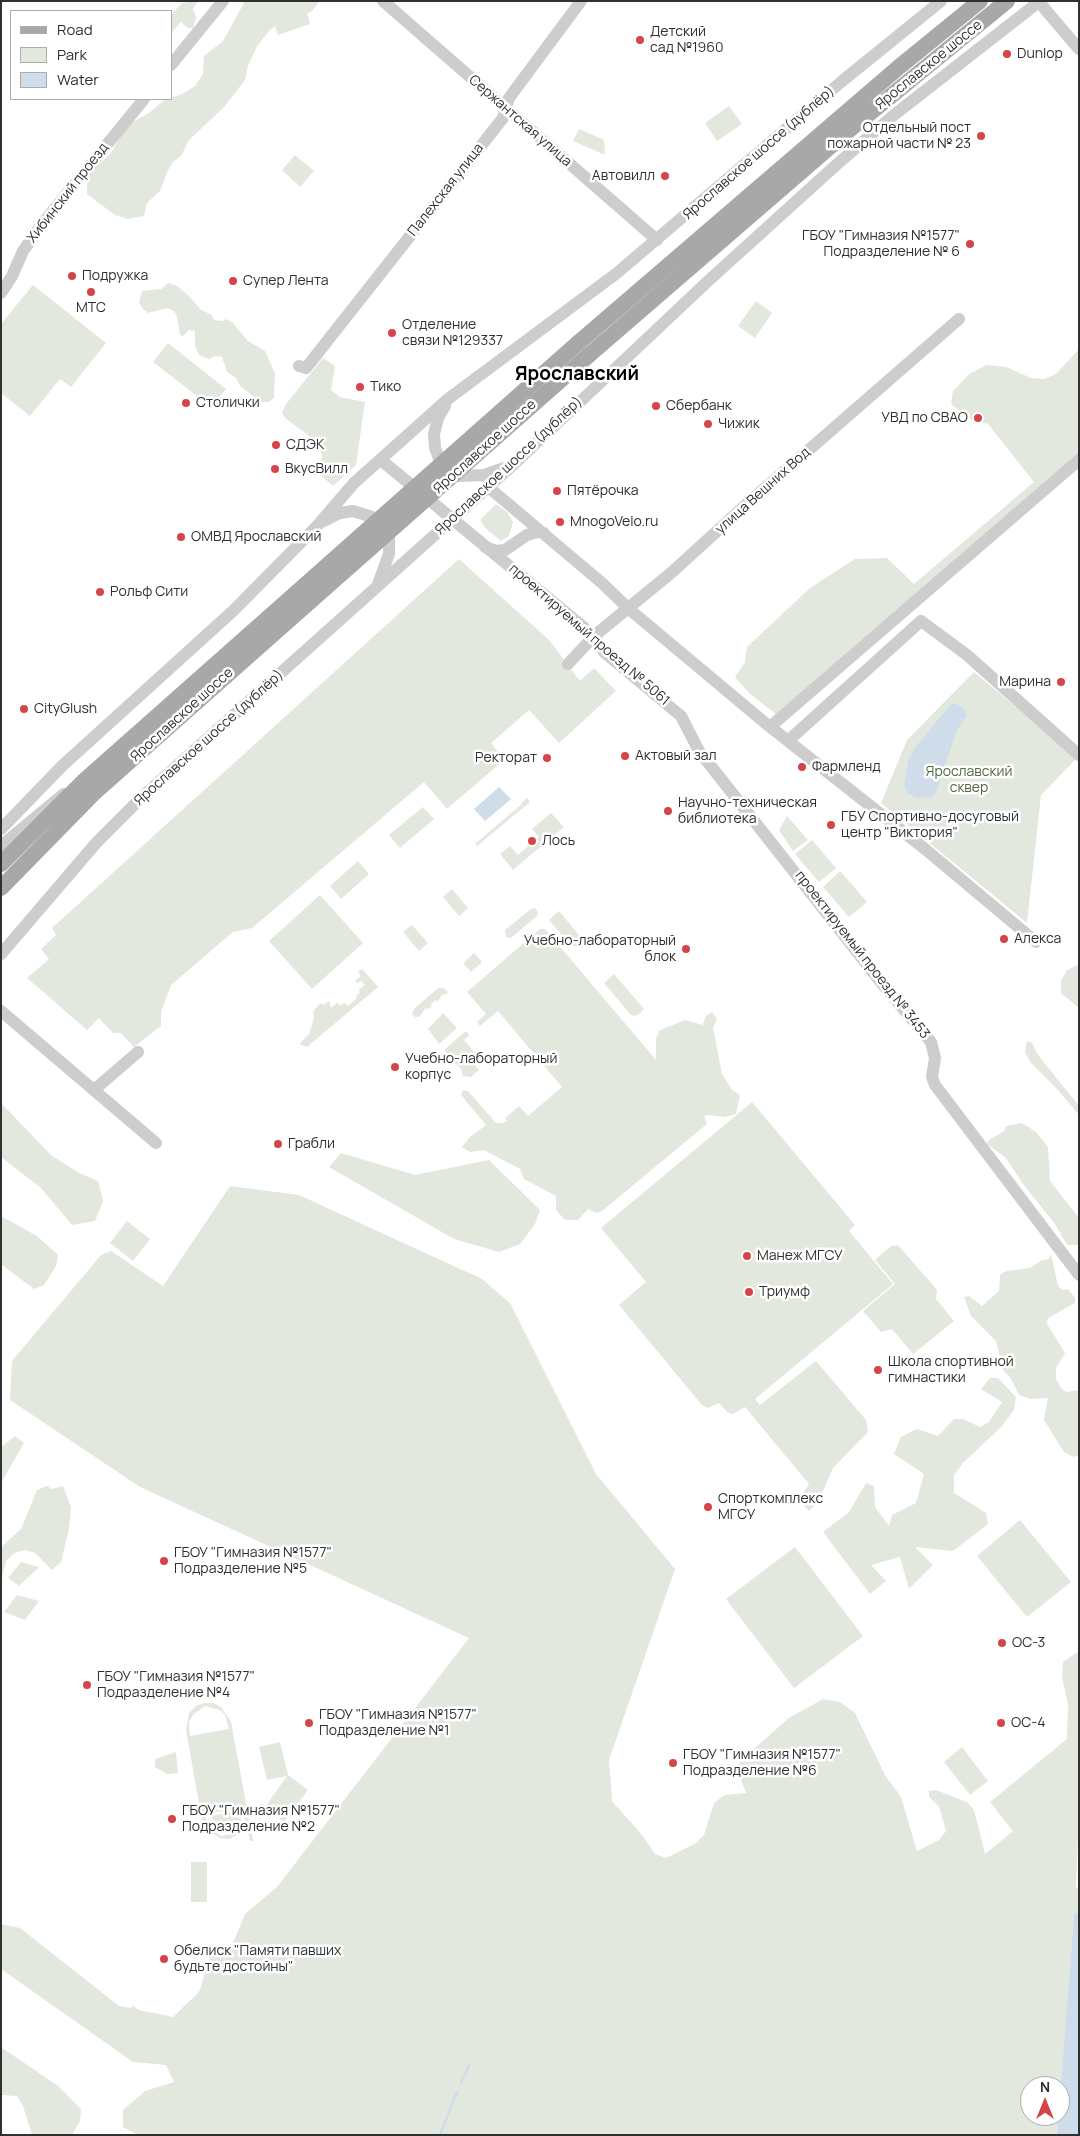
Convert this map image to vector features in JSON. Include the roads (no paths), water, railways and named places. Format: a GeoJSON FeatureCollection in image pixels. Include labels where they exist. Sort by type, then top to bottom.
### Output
{"type":"FeatureCollection","features":[{"type":"Feature","properties":{"kind":"main road","name":"Ярославское шоссе"},"geometry":{"type":"LineString","coordinates":[[1,864],[85,780],[301,599],[899,67],[980,1]]}},
{"type":"Feature","properties":{"kind":"main road","name":"Ярославское шоссе"},"geometry":{"type":"LineString","coordinates":[[584,349],[1007,1]]}},
{"type":"Feature","properties":{"kind":"main road","name":"Ярославское шоссе"},"geometry":{"type":"LineString","coordinates":[[1,888],[95,792],[301,599]]}},
{"type":"Feature","properties":{"kind":"street"},"geometry":{"type":"LineString","coordinates":[[172,64],[223,1]]}},
{"type":"Feature","properties":{"kind":"street","name":"Сержантская улица"},"geometry":{"type":"LineString","coordinates":[[383,1],[657,240]]}},
{"type":"Feature","properties":{"kind":"street","name":"Палехская улица"},"geometry":{"type":"LineString","coordinates":[[299,366],[306,368],[330,339],[503,118],[509,98],[581,1]]}},
{"type":"Feature","properties":{"kind":"street","name":"Ярославское шоссе (дублёр)"},"geometry":{"type":"LineString","coordinates":[[1,829],[62,766],[234,610],[318,524],[354,483],[448,399],[657,240],[841,82],[941,1]]}},
{"type":"Feature","properties":{"kind":"street"},"geometry":{"type":"LineString","coordinates":[[1039,1],[1079,49]]}},
{"type":"Feature","properties":{"kind":"street","name":"Ярославское шоссе (дублёр)"},"geometry":{"type":"LineString","coordinates":[[1,954],[84,856],[141,798],[374,590],[487,486],[514,464],[707,282],[894,115],[1039,1]]}},
{"type":"Feature","properties":{"kind":"street","name":"Хибинский проезд"},"geometry":{"type":"LineString","coordinates":[[1,293],[23,251],[43,223],[143,100]]}},
{"type":"Feature","properties":{"kind":"street"},"geometry":{"type":"LineString","coordinates":[[835,143],[894,115]]}},
{"type":"Feature","properties":{"kind":"street","name":"улица Вешних Вод"},"geometry":{"type":"LineString","coordinates":[[568,664],[594,636],[629,609],[959,319]]}},
{"type":"Feature","properties":{"kind":"street"},"geometry":{"type":"LineString","coordinates":[[448,399],[438,418],[434,434],[435,448],[440,464],[448,471],[459,476],[484,476],[514,464]]}},
{"type":"Feature","properties":{"kind":"street","name":"проектируемый проезд № 5061"},"geometry":{"type":"LineString","coordinates":[[380,460],[594,636],[605,652],[681,716],[699,751],[748,812]]}},
{"type":"Feature","properties":{"kind":"street"},"geometry":{"type":"LineString","coordinates":[[771,726],[1079,460]]}},
{"type":"Feature","properties":{"kind":"street"},"geometry":{"type":"LineString","coordinates":[[487,486],[544,533],[629,609],[925,849],[1036,942]]}},
{"type":"Feature","properties":{"kind":"street"},"geometry":{"type":"LineString","coordinates":[[318,524],[340,513],[353,511],[372,517],[384,527],[389,535],[389,554],[381,580],[374,590]]}},
{"type":"Feature","properties":{"kind":"street"},"geometry":{"type":"LineString","coordinates":[[484,547],[496,551],[505,550],[527,535],[537,532],[544,533]]}},
{"type":"Feature","properties":{"kind":"street"},"geometry":{"type":"LineString","coordinates":[[790,740],[921,621],[967,655],[1079,755]]}},
{"type":"Feature","properties":{"kind":"street"},"geometry":{"type":"LineString","coordinates":[[1,846],[49,804],[85,780]]}},
{"type":"Feature","properties":{"kind":"street","name":"проектируемый проезд № 3453"},"geometry":{"type":"LineString","coordinates":[[748,812],[884,986],[931,1042],[935,1058],[932,1077],[935,1085],[1079,1275]]}},
{"type":"Feature","properties":{"kind":"street"},"geometry":{"type":"LineString","coordinates":[[1,1011],[156,1143]]}},
{"type":"Feature","properties":{"kind":"street"},"geometry":{"type":"LineString","coordinates":[[94,1090],[138,1052]]}},
{"type":"Feature","properties":{"kind":"water"},"geometry":{"type":"Polygon","coordinates":[[[951,704],[962,707],[967,715],[957,730],[936,793],[931,798],[915,797],[906,792],[904,784],[908,761],[914,749],[951,704]]]}},
{"type":"Feature","properties":{"kind":"water"},"geometry":{"type":"Polygon","coordinates":[[[499,787],[511,799],[485,821],[474,809],[499,787]]]}},
{"type":"Feature","properties":{"kind":"water"},"geometry":{"type":"Polygon","coordinates":[[[1079,1906],[1079,2135],[1057,2135],[1058,2126],[1070,2126],[1070,2076],[1062,2076],[1074,1913],[1078,1913],[1079,1906]]]}},
{"type":"Feature","properties":{"kind":"waterway"},"geometry":{"type":"LineString","coordinates":[[461,2083],[469,2065]]}},
{"type":"Feature","properties":{"kind":"waterway"},"geometry":{"type":"LineString","coordinates":[[440,2135],[457,2092]]}},
{"type":"Feature","properties":{"kind":"place","name":"Детский сад №1960"},"geometry":{"type":"Point","coordinates":[640,40]}},
{"type":"Feature","properties":{"kind":"place","name":"Dunlop"},"geometry":{"type":"Point","coordinates":[1007,54]}},
{"type":"Feature","properties":{"kind":"place","name":"Отдельный пост пожарной части № 23"},"geometry":{"type":"Point","coordinates":[981,136]}},
{"type":"Feature","properties":{"kind":"place","name":"Автовилл"},"geometry":{"type":"Point","coordinates":[665,176]}},
{"type":"Feature","properties":{"kind":"place","name":"ГБОУ \"Гимназия №1577\" Подразделение № 6"},"geometry":{"type":"Point","coordinates":[970,244]}},
{"type":"Feature","properties":{"kind":"place","name":"Подружка"},"geometry":{"type":"Point","coordinates":[72,276]}},
{"type":"Feature","properties":{"kind":"place","name":"Супер Лента"},"geometry":{"type":"Point","coordinates":[233,281]}},
{"type":"Feature","properties":{"kind":"place","name":"МТС"},"geometry":{"type":"Point","coordinates":[91,292]}},
{"type":"Feature","properties":{"kind":"place","name":"Отделение связи №129337"},"geometry":{"type":"Point","coordinates":[392,333]}},
{"type":"Feature","properties":{"kind":"place","name":"Тико"},"geometry":{"type":"Point","coordinates":[360,387]}},
{"type":"Feature","properties":{"kind":"place","name":"Столички"},"geometry":{"type":"Point","coordinates":[186,403]}},
{"type":"Feature","properties":{"kind":"place","name":"Сбербанк"},"geometry":{"type":"Point","coordinates":[656,406]}},
{"type":"Feature","properties":{"kind":"place","name":"УВД по СВАО"},"geometry":{"type":"Point","coordinates":[978,418]}},
{"type":"Feature","properties":{"kind":"place","name":"Чижик"},"geometry":{"type":"Point","coordinates":[708,424]}},
{"type":"Feature","properties":{"kind":"place","name":"СДЭК"},"geometry":{"type":"Point","coordinates":[276,445]}},
{"type":"Feature","properties":{"kind":"place","name":"ВкусВилл"},"geometry":{"type":"Point","coordinates":[275,469]}},
{"type":"Feature","properties":{"kind":"place","name":"Пятёрочка"},"geometry":{"type":"Point","coordinates":[557,491]}},
{"type":"Feature","properties":{"kind":"place","name":"MnogoVelo.ru"},"geometry":{"type":"Point","coordinates":[560,522]}},
{"type":"Feature","properties":{"kind":"place","name":"ОМВД Ярославский"},"geometry":{"type":"Point","coordinates":[181,537]}},
{"type":"Feature","properties":{"kind":"place","name":"Рольф Сити"},"geometry":{"type":"Point","coordinates":[100,592]}},
{"type":"Feature","properties":{"kind":"place","name":"Марина"},"geometry":{"type":"Point","coordinates":[1061,682]}},
{"type":"Feature","properties":{"kind":"place","name":"CityGlush"},"geometry":{"type":"Point","coordinates":[24,709]}},
{"type":"Feature","properties":{"kind":"place","name":"Актовый зал"},"geometry":{"type":"Point","coordinates":[625,756]}},
{"type":"Feature","properties":{"kind":"place","name":"Ректорат"},"geometry":{"type":"Point","coordinates":[547,758]}},
{"type":"Feature","properties":{"kind":"place","name":"Фармленд"},"geometry":{"type":"Point","coordinates":[802,767]}},
{"type":"Feature","properties":{"kind":"place","name":"Научно-техническая библиотека"},"geometry":{"type":"Point","coordinates":[668,811]}},
{"type":"Feature","properties":{"kind":"place","name":"ГБУ Спортивно-досуговый центр \"Виктория\""},"geometry":{"type":"Point","coordinates":[831,825]}},
{"type":"Feature","properties":{"kind":"place","name":"Лось"},"geometry":{"type":"Point","coordinates":[532,841]}},
{"type":"Feature","properties":{"kind":"place","name":"Алекса"},"geometry":{"type":"Point","coordinates":[1004,939]}},
{"type":"Feature","properties":{"kind":"place","name":"Учебно-лабораторный блок"},"geometry":{"type":"Point","coordinates":[686,949]}},
{"type":"Feature","properties":{"kind":"place","name":"Учебно-лабораторный корпус"},"geometry":{"type":"Point","coordinates":[395,1067]}},
{"type":"Feature","properties":{"kind":"place","name":"Грабли"},"geometry":{"type":"Point","coordinates":[278,1144]}},
{"type":"Feature","properties":{"kind":"place","name":"Манеж МГСУ"},"geometry":{"type":"Point","coordinates":[747,1256]}},
{"type":"Feature","properties":{"kind":"place","name":"Триумф"},"geometry":{"type":"Point","coordinates":[749,1292]}},
{"type":"Feature","properties":{"kind":"place","name":"Школа спортивной гимнастики"},"geometry":{"type":"Point","coordinates":[878,1370]}},
{"type":"Feature","properties":{"kind":"place","name":"Спорткомплекс МГСУ"},"geometry":{"type":"Point","coordinates":[708,1507]}},
{"type":"Feature","properties":{"kind":"place","name":"ГБОУ \"Гимназия №1577\" Подразделение №5"},"geometry":{"type":"Point","coordinates":[164,1561]}},
{"type":"Feature","properties":{"kind":"place","name":"ОС-3"},"geometry":{"type":"Point","coordinates":[1002,1643]}},
{"type":"Feature","properties":{"kind":"place","name":"ГБОУ \"Гимназия №1577\" Подразделение №4"},"geometry":{"type":"Point","coordinates":[87,1685]}},
{"type":"Feature","properties":{"kind":"place","name":"ГБОУ \"Гимназия №1577\" Подразделение №1"},"geometry":{"type":"Point","coordinates":[309,1723]}},
{"type":"Feature","properties":{"kind":"place","name":"ОС-4"},"geometry":{"type":"Point","coordinates":[1001,1723]}},
{"type":"Feature","properties":{"kind":"place","name":"ГБОУ \"Гимназия №1577\" Подразделение №6"},"geometry":{"type":"Point","coordinates":[673,1763]}},
{"type":"Feature","properties":{"kind":"place","name":"ГБОУ \"Гимназия №1577\" Подразделение №2"},"geometry":{"type":"Point","coordinates":[172,1819]}},
{"type":"Feature","properties":{"kind":"place","name":"Обелиск \"Памяти павших будьте достойны\""},"geometry":{"type":"Point","coordinates":[164,1959]}},
{"type":"Feature","properties":{"kind":"district","name":"Ярославский"},"geometry":{"type":"Point","coordinates":[577,375]}},
{"type":"Feature","properties":{"kind":"park label","name":"Ярославский сквер"},"geometry":{"type":"Point","coordinates":[969,780]}}]}
